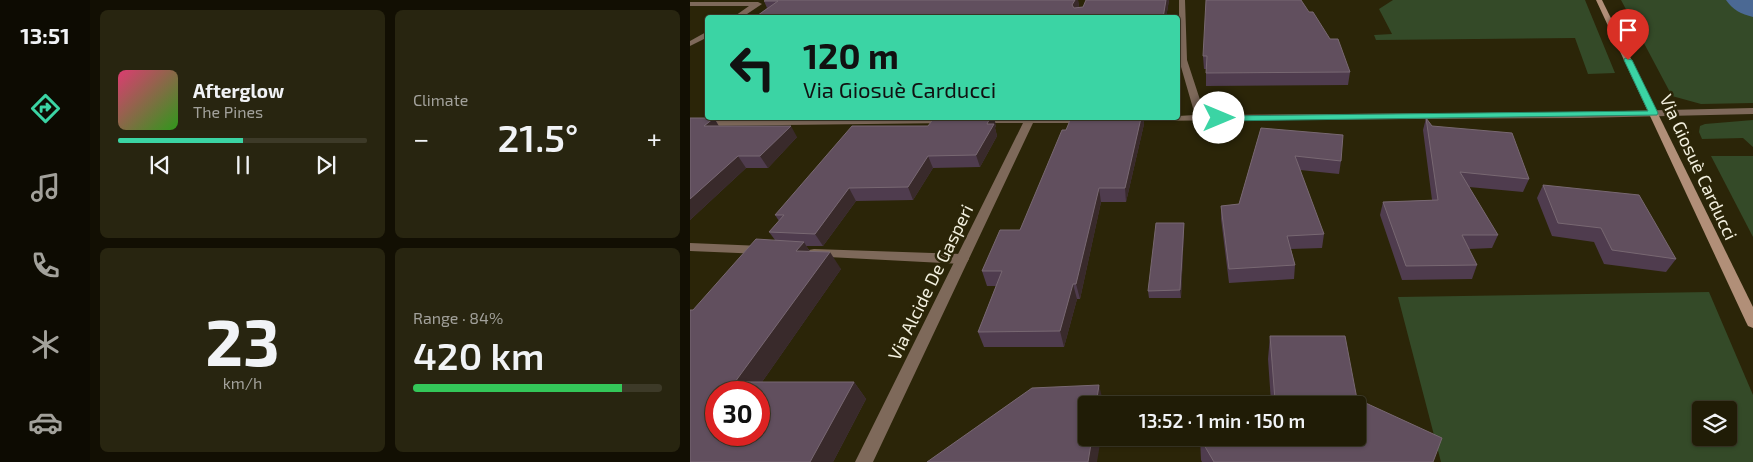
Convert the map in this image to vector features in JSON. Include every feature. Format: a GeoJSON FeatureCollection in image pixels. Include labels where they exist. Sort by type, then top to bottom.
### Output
{"type":"FeatureCollection","features":[{"type":"Feature","properties":{"kind":"street"},"geometry":{"type":"LineString","coordinates":[[1182,0],[1185,19],[1182,50],[1183,61],[1200,119]]}},
{"type":"Feature","properties":{"kind":"street","name":"Via Giosuè Carducci"},"geometry":{"type":"LineString","coordinates":[[1599,0],[1753,322]]}},
{"type":"Feature","properties":{"kind":"street"},"geometry":{"type":"LineString","coordinates":[[690,4],[762,2]]}},
{"type":"Feature","properties":{"kind":"street"},"geometry":{"type":"LineString","coordinates":[[740,15],[762,2]]}},
{"type":"Feature","properties":{"kind":"street"},"geometry":{"type":"LineString","coordinates":[[690,44],[705,35]]}},
{"type":"Feature","properties":{"kind":"street"},"geometry":{"type":"LineString","coordinates":[[1180,119],[1753,111]]}},
{"type":"Feature","properties":{"kind":"street"},"geometry":{"type":"LineString","coordinates":[[690,123],[945,120]]}},
{"type":"Feature","properties":{"kind":"street","name":"Via Alcide De Gasperi"},"geometry":{"type":"LineString","coordinates":[[864,462],[1030,120]]}},
{"type":"Feature","properties":{"kind":"street"},"geometry":{"type":"LineString","coordinates":[[690,247],[777,251]]}},
{"type":"Feature","properties":{"kind":"street"},"geometry":{"type":"LineString","coordinates":[[797,252],[962,259]]}},
{"type":"Feature","properties":{"kind":"green space"},"geometry":{"type":"Polygon","coordinates":[[[1393,0],[1585,0],[1615,73],[1588,74],[1575,38],[1376,40],[1374,35],[1392,34],[1379,9],[1393,0]]]}},
{"type":"Feature","properties":{"kind":"green space"},"geometry":{"type":"Polygon","coordinates":[[[1621,0],[1732,0],[1753,13],[1753,103],[1701,104],[1672,96],[1621,0]]]}},
{"type":"Feature","properties":{"kind":"green space"},"geometry":{"type":"Polygon","coordinates":[[[1753,120],[1753,147],[1743,138],[1702,139],[1699,132],[1700,126],[1705,124],[1753,120]]]}},
{"type":"Feature","properties":{"kind":"green space"},"geometry":{"type":"Polygon","coordinates":[[[1711,156],[1753,156],[1753,237],[1711,156]]]}},
{"type":"Feature","properties":{"kind":"green space"},"geometry":{"type":"Polygon","coordinates":[[[1709,292],[1753,395],[1753,462],[1441,462],[1398,297],[1709,292]]]}},
{"type":"Feature","properties":{"kind":"building"},"geometry":{"type":"Polygon","coordinates":[[[1075,0],[1072,5],[1074,8],[1083,7],[1086,0],[1166,0],[1164,15],[758,15],[778,1],[764,1],[1075,0]]]}},
{"type":"Feature","properties":{"kind":"building"},"geometry":{"type":"Polygon","coordinates":[[[1206,0],[1301,0],[1309,12],[1313,12],[1330,39],[1338,39],[1350,72],[1206,73],[1207,56],[1203,56],[1206,0]]]}},
{"type":"Feature","properties":{"kind":"building"},"geometry":{"type":"Polygon","coordinates":[[[690,118],[712,120],[704,126],[791,126],[760,156],[738,156],[690,199],[690,118]]]}},
{"type":"Feature","properties":{"kind":"building"},"geometry":{"type":"Polygon","coordinates":[[[1426,118],[1432,126],[1512,133],[1529,179],[1460,172],[1498,235],[1462,235],[1477,265],[1406,266],[1383,202],[1438,200],[1426,118]]]}},
{"type":"Feature","properties":{"kind":"building"},"geometry":{"type":"Polygon","coordinates":[[[932,120],[989,120],[987,124],[994,124],[976,155],[928,156],[908,187],[849,188],[815,234],[769,232],[784,215],[775,215],[852,126],[928,126],[932,120]]]}},
{"type":"Feature","properties":{"kind":"building"},"geometry":{"type":"Polygon","coordinates":[[[1070,120],[1141,120],[1125,188],[1099,188],[1076,284],[1073,284],[1060,331],[978,332],[1002,271],[982,271],[1000,230],[1020,230],[1062,130],[1066,130],[1070,120]]]}},
{"type":"Feature","properties":{"kind":"building"},"geometry":{"type":"Polygon","coordinates":[[[1261,128],[1343,135],[1341,161],[1295,156],[1324,234],[1287,236],[1295,265],[1229,269],[1221,206],[1239,204],[1261,128]]]}},
{"type":"Feature","properties":{"kind":"building"},"geometry":{"type":"Polygon","coordinates":[[[1543,185],[1639,195],[1676,259],[1612,250],[1601,228],[1558,223],[1543,185]]]}},
{"type":"Feature","properties":{"kind":"building"},"geometry":{"type":"Polygon","coordinates":[[[1156,223],[1184,223],[1180,290],[1148,291],[1156,223]]]}},
{"type":"Feature","properties":{"kind":"building"},"geometry":{"type":"Polygon","coordinates":[[[756,239],[804,242],[796,251],[830,252],[736,381],[705,381],[705,446],[770,446],[770,382],[854,382],[810,462],[690,462],[690,310],[693,310],[756,239]]]}},
{"type":"Feature","properties":{"kind":"building"},"geometry":{"type":"Polygon","coordinates":[[[1270,336],[1345,336],[1356,396],[1275,396],[1270,336]]]}},
{"type":"Feature","properties":{"kind":"building"},"geometry":{"type":"Polygon","coordinates":[[[1099,385],[1097,396],[1078,396],[1078,446],[1091,446],[1088,462],[927,462],[1032,388],[1099,385]]]}},
{"type":"Feature","properties":{"kind":"building"},"geometry":{"type":"Polygon","coordinates":[[[1366,403],[1442,438],[1433,462],[1214,462],[1205,446],[1366,446],[1366,403]]]}},
{"type":"Feature","properties":{"kind":"waterway"},"geometry":{"type":"LineString","coordinates":[[1742,0],[1753,7]]}},
{"type":"Feature","properties":{"kind":"route"},"geometry":{"type":"LineString","coordinates":[[1219,118],[1581,116],[1654,113],[1628,60]]}}]}
